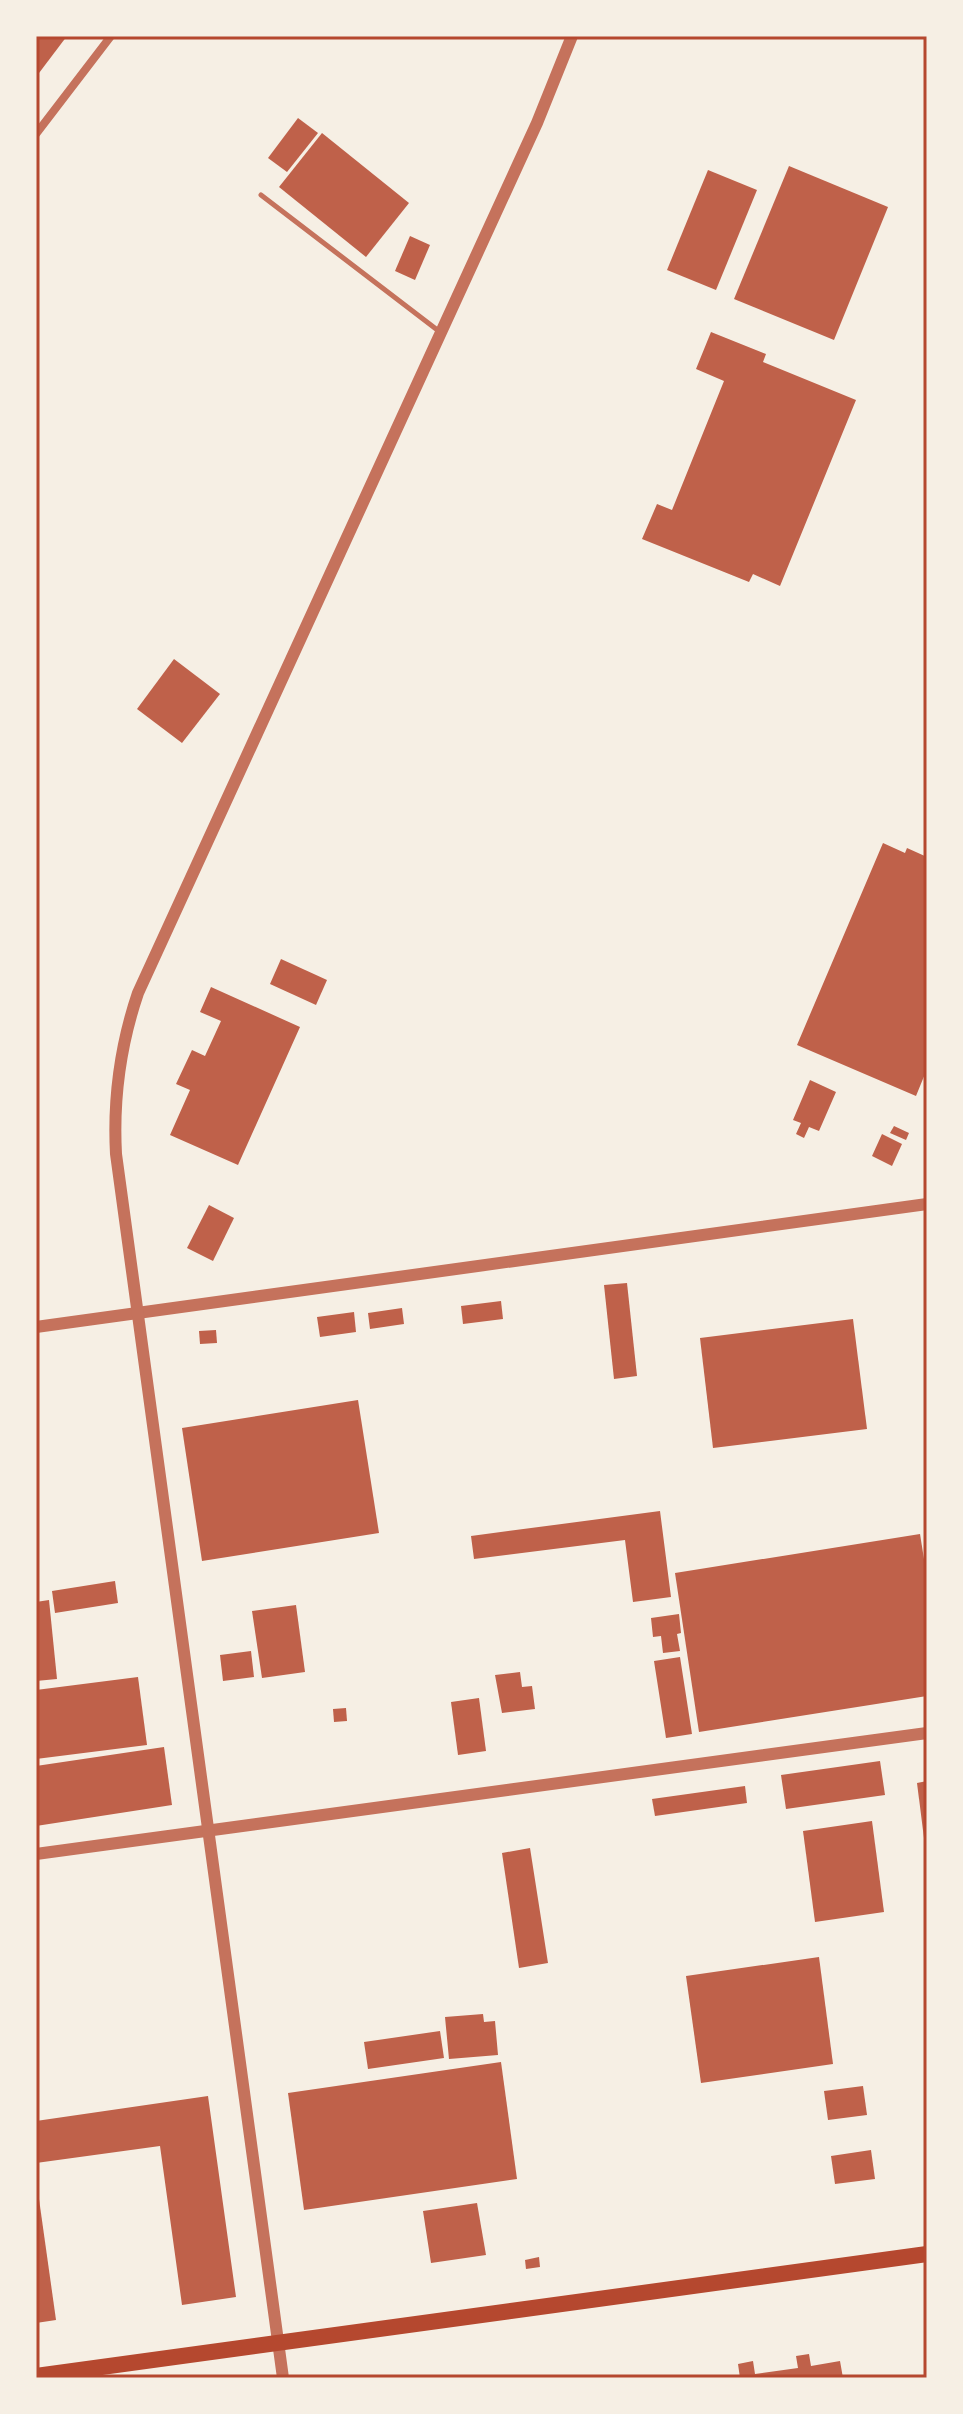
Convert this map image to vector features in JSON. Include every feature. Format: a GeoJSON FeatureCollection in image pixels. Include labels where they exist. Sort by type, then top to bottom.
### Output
{"type":"FeatureCollection","features":[{"type":"Feature","properties":{"kind":"main road"},"geometry":{"type":"LineString","coordinates":[[36,2376],[927,2254]]}},
{"type":"Feature","properties":{"kind":"street"},"geometry":{"type":"LineString","coordinates":[[36,134],[111,36]]}},
{"type":"Feature","properties":{"kind":"street"},"geometry":{"type":"LineString","coordinates":[[283,2378],[116,1154],[114,1120],[121,1055],[138,993],[537,123],[572,36]]}},
{"type":"Feature","properties":{"kind":"street"},"geometry":{"type":"LineString","coordinates":[[36,1327],[927,1204]]}},
{"type":"Feature","properties":{"kind":"street"},"geometry":{"type":"LineString","coordinates":[[36,1854],[927,1733]]}},
{"type":"Feature","properties":{"kind":"lane"},"geometry":{"type":"LineString","coordinates":[[261,195],[441,332]]}},
{"type":"Feature","properties":{"kind":"building"},"geometry":{"type":"Polygon","coordinates":[[[36,36],[67,36],[36,77],[36,36]]]}},
{"type":"Feature","properties":{"kind":"building"},"geometry":{"type":"Polygon","coordinates":[[[298,118],[318,133],[287,172],[268,158],[298,118]]]}},
{"type":"Feature","properties":{"kind":"building"},"geometry":{"type":"Polygon","coordinates":[[[322,133],[409,203],[366,257],[279,187],[322,133]]]}},
{"type":"Feature","properties":{"kind":"building"},"geometry":{"type":"Polygon","coordinates":[[[789,166],[888,207],[834,340],[734,299],[789,166]]]}},
{"type":"Feature","properties":{"kind":"building"},"geometry":{"type":"Polygon","coordinates":[[[708,170],[757,190],[716,290],[667,270],[708,170]]]}},
{"type":"Feature","properties":{"kind":"building"},"geometry":{"type":"Polygon","coordinates":[[[410,236],[430,245],[415,280],[395,271],[410,236]]]}},
{"type":"Feature","properties":{"kind":"building"},"geometry":{"type":"Polygon","coordinates":[[[711,332],[766,354],[763,362],[856,400],[780,586],[753,574],[749,582],[642,539],[657,504],[672,510],[724,381],[696,369],[711,332]]]}},
{"type":"Feature","properties":{"kind":"building"},"geometry":{"type":"Polygon","coordinates":[[[174,659],[220,694],[182,743],[137,709],[174,659]]]}},
{"type":"Feature","properties":{"kind":"building"},"geometry":{"type":"Polygon","coordinates":[[[883,843],[905,853],[907,848],[927,857],[927,1069],[916,1096],[797,1045],[883,843]]]}},
{"type":"Feature","properties":{"kind":"building"},"geometry":{"type":"Polygon","coordinates":[[[281,959],[327,980],[316,1005],[270,984],[281,959]]]}},
{"type":"Feature","properties":{"kind":"building"},"geometry":{"type":"Polygon","coordinates":[[[211,987],[300,1027],[238,1165],[170,1135],[190,1090],[176,1084],[192,1050],[205,1056],[221,1021],[200,1012],[211,987]]]}},
{"type":"Feature","properties":{"kind":"building"},"geometry":{"type":"Polygon","coordinates":[[[810,1080],[836,1092],[819,1131],[809,1127],[804,1138],[796,1134],[801,1123],[793,1120],[810,1080]]]}},
{"type":"Feature","properties":{"kind":"building"},"geometry":{"type":"Polygon","coordinates":[[[894,1126],[909,1133],[906,1140],[890,1133],[894,1126]]]}},
{"type":"Feature","properties":{"kind":"building"},"geometry":{"type":"Polygon","coordinates":[[[882,1134],[902,1144],[892,1166],[872,1156],[882,1134]]]}},
{"type":"Feature","properties":{"kind":"building"},"geometry":{"type":"Polygon","coordinates":[[[209,1205],[234,1218],[213,1261],[187,1248],[209,1205]]]}},
{"type":"Feature","properties":{"kind":"building"},"geometry":{"type":"Polygon","coordinates":[[[627,1283],[637,1376],[614,1379],[604,1285],[627,1283]]]}},
{"type":"Feature","properties":{"kind":"building"},"geometry":{"type":"Polygon","coordinates":[[[501,1301],[503,1319],[463,1324],[461,1306],[501,1301]]]}},
{"type":"Feature","properties":{"kind":"building"},"geometry":{"type":"Polygon","coordinates":[[[402,1308],[404,1324],[370,1329],[368,1313],[402,1308]]]}},
{"type":"Feature","properties":{"kind":"building"},"geometry":{"type":"Polygon","coordinates":[[[354,1312],[356,1332],[320,1337],[317,1317],[354,1312]]]}},
{"type":"Feature","properties":{"kind":"building"},"geometry":{"type":"Polygon","coordinates":[[[853,1319],[867,1429],[713,1448],[700,1338],[853,1319]]]}},
{"type":"Feature","properties":{"kind":"building"},"geometry":{"type":"Polygon","coordinates":[[[216,1330],[217,1343],[200,1344],[199,1331],[216,1330]]]}},
{"type":"Feature","properties":{"kind":"building"},"geometry":{"type":"Polygon","coordinates":[[[358,1400],[379,1533],[202,1561],[182,1428],[358,1400]]]}},
{"type":"Feature","properties":{"kind":"building"},"geometry":{"type":"Polygon","coordinates":[[[660,1511],[671,1597],[633,1602],[625,1540],[474,1559],[471,1536],[660,1511]]]}},
{"type":"Feature","properties":{"kind":"building"},"geometry":{"type":"Polygon","coordinates":[[[920,1534],[927,1578],[927,1696],[699,1732],[675,1573],[920,1534]]]}},
{"type":"Feature","properties":{"kind":"building"},"geometry":{"type":"Polygon","coordinates":[[[115,1581],[118,1603],[55,1613],[52,1591],[115,1581]]]}},
{"type":"Feature","properties":{"kind":"building"},"geometry":{"type":"Polygon","coordinates":[[[49,1600],[57,1679],[36,1681],[36,1602],[49,1600]]]}},
{"type":"Feature","properties":{"kind":"building"},"geometry":{"type":"Polygon","coordinates":[[[296,1605],[305,1672],[262,1678],[252,1611],[296,1605]]]}},
{"type":"Feature","properties":{"kind":"building"},"geometry":{"type":"Polygon","coordinates":[[[679,1614],[681,1633],[677,1634],[680,1651],[663,1653],[661,1636],[653,1637],[651,1618],[679,1614]]]}},
{"type":"Feature","properties":{"kind":"building"},"geometry":{"type":"Polygon","coordinates":[[[251,1651],[254,1677],[223,1681],[220,1655],[251,1651]]]}},
{"type":"Feature","properties":{"kind":"building"},"geometry":{"type":"Polygon","coordinates":[[[680,1657],[692,1734],[666,1738],[654,1661],[680,1657]]]}},
{"type":"Feature","properties":{"kind":"building"},"geometry":{"type":"Polygon","coordinates":[[[520,1672],[522,1687],[532,1686],[535,1709],[502,1713],[495,1675],[520,1672]]]}},
{"type":"Feature","properties":{"kind":"building"},"geometry":{"type":"Polygon","coordinates":[[[138,1677],[147,1745],[36,1759],[36,1690],[138,1677]]]}},
{"type":"Feature","properties":{"kind":"building"},"geometry":{"type":"Polygon","coordinates":[[[479,1698],[486,1751],[458,1755],[451,1702],[479,1698]]]}},
{"type":"Feature","properties":{"kind":"building"},"geometry":{"type":"Polygon","coordinates":[[[346,1708],[347,1721],[334,1722],[333,1709],[346,1708]]]}},
{"type":"Feature","properties":{"kind":"building"},"geometry":{"type":"Polygon","coordinates":[[[164,1747],[172,1805],[36,1826],[36,1766],[164,1747]]]}},
{"type":"Feature","properties":{"kind":"building"},"geometry":{"type":"Polygon","coordinates":[[[880,1761],[885,1795],[786,1809],[781,1775],[880,1761]]]}},
{"type":"Feature","properties":{"kind":"building"},"geometry":{"type":"Polygon","coordinates":[[[927,1781],[927,1846],[925,1846],[917,1783],[927,1781]]]}},
{"type":"Feature","properties":{"kind":"building"},"geometry":{"type":"Polygon","coordinates":[[[745,1786],[747,1803],[655,1816],[652,1799],[745,1786]]]}},
{"type":"Feature","properties":{"kind":"building"},"geometry":{"type":"Polygon","coordinates":[[[872,1821],[884,1912],[815,1922],[803,1831],[872,1821]]]}},
{"type":"Feature","properties":{"kind":"building"},"geometry":{"type":"Polygon","coordinates":[[[530,1848],[548,1963],[519,1968],[502,1853],[530,1848]]]}},
{"type":"Feature","properties":{"kind":"building"},"geometry":{"type":"Polygon","coordinates":[[[819,1957],[833,2064],[701,2083],[686,1976],[819,1957]]]}},
{"type":"Feature","properties":{"kind":"building"},"geometry":{"type":"Polygon","coordinates":[[[483,2014],[484,2022],[495,2021],[498,2055],[449,2059],[445,2017],[483,2014]]]}},
{"type":"Feature","properties":{"kind":"building"},"geometry":{"type":"Polygon","coordinates":[[[440,2031],[444,2058],[368,2069],[364,2042],[440,2031]]]}},
{"type":"Feature","properties":{"kind":"building"},"geometry":{"type":"Polygon","coordinates":[[[501,2062],[517,2179],[304,2210],[288,2093],[501,2062]]]}},
{"type":"Feature","properties":{"kind":"building"},"geometry":{"type":"Polygon","coordinates":[[[863,2086],[867,2115],[828,2120],[824,2091],[863,2086]]]}},
{"type":"Feature","properties":{"kind":"building"},"geometry":{"type":"Polygon","coordinates":[[[208,2096],[236,2297],[182,2305],[160,2146],[36,2163],[36,2121],[208,2096]]]}},
{"type":"Feature","properties":{"kind":"building"},"geometry":{"type":"Polygon","coordinates":[[[871,2150],[875,2179],[835,2184],[831,2156],[871,2150]]]}},
{"type":"Feature","properties":{"kind":"building"},"geometry":{"type":"Polygon","coordinates":[[[36,2192],[56,2320],[36,2323],[36,2192]]]}},
{"type":"Feature","properties":{"kind":"building"},"geometry":{"type":"Polygon","coordinates":[[[477,2203],[486,2255],[431,2263],[423,2211],[477,2203]]]}},
{"type":"Feature","properties":{"kind":"building"},"geometry":{"type":"Polygon","coordinates":[[[539,2257],[540,2267],[526,2269],[525,2260],[539,2257]]]}},
{"type":"Feature","properties":{"kind":"building"},"geometry":{"type":"Polygon","coordinates":[[[809,2354],[811,2366],[840,2361],[843,2378],[740,2378],[738,2364],[753,2361],[755,2374],[798,2368],[796,2356],[809,2354]]]}}]}
